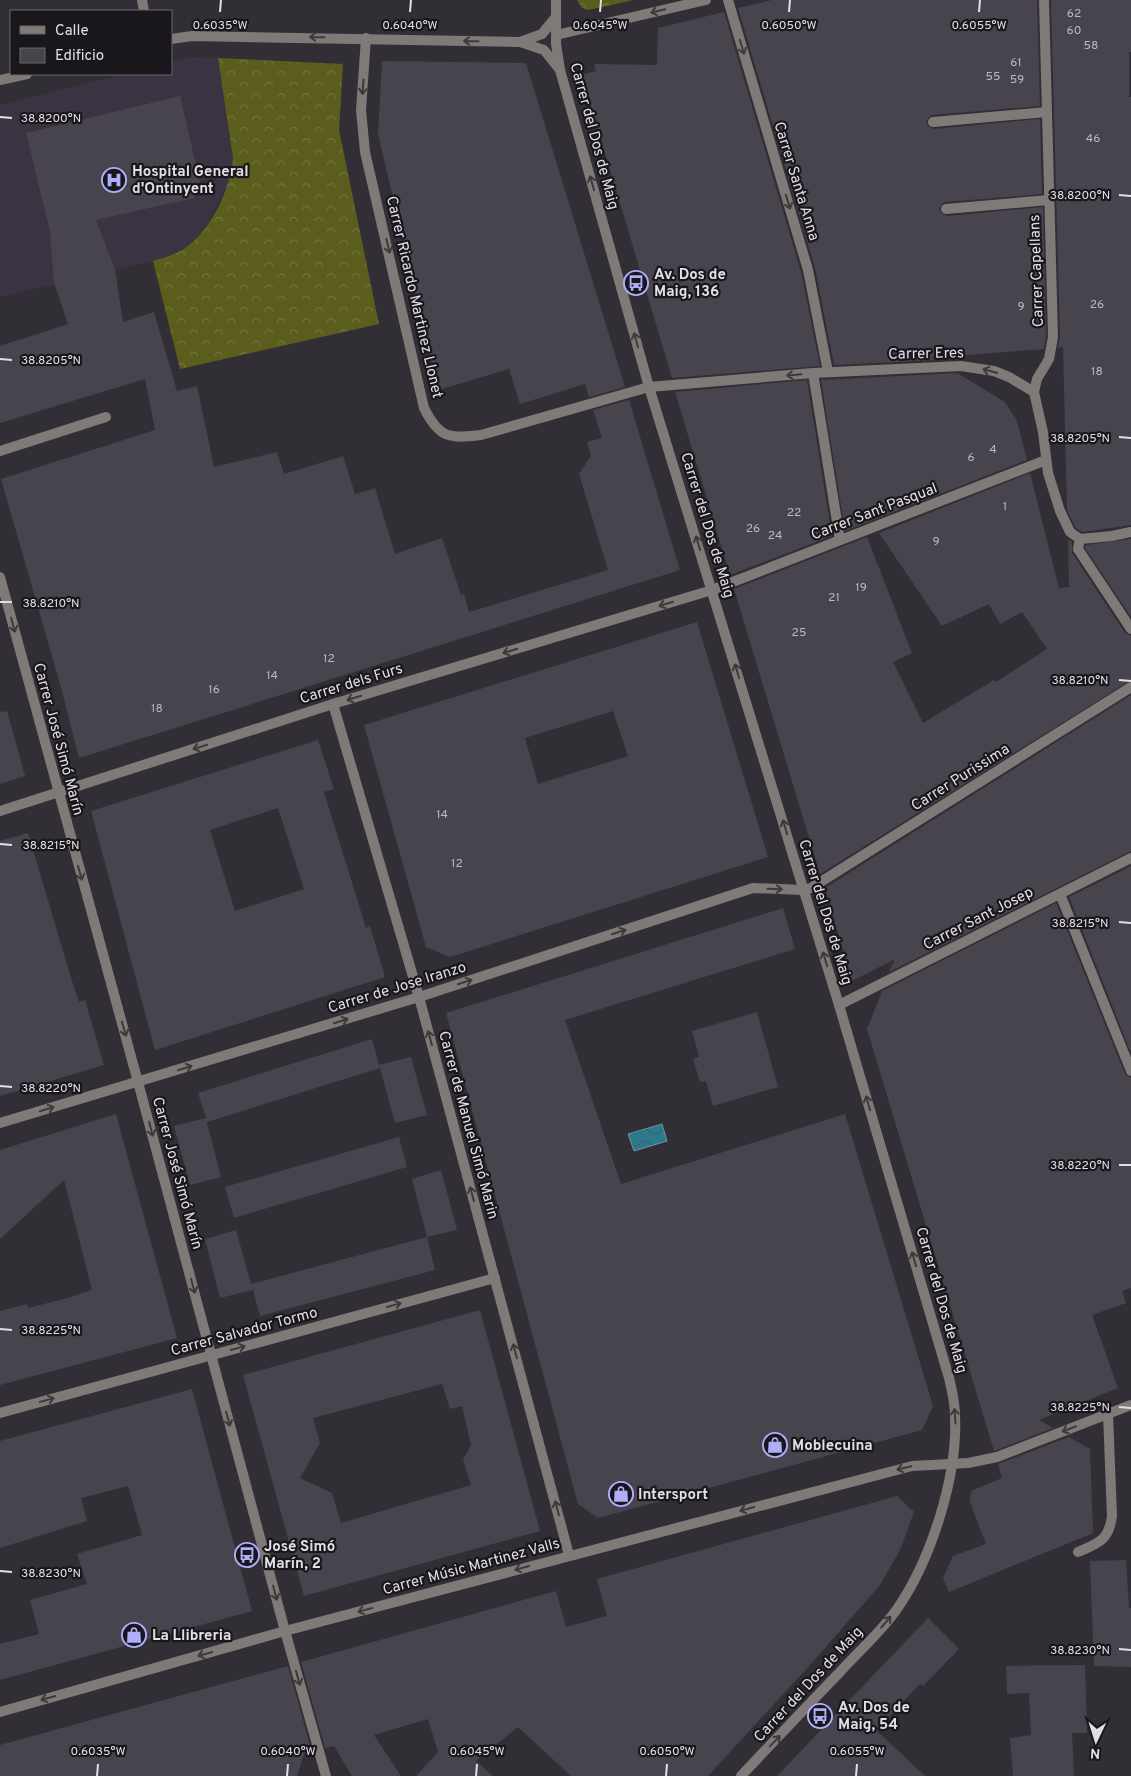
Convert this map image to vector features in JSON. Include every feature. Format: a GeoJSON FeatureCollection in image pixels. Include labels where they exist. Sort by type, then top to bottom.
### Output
{"type":"FeatureCollection","features":[{"type":"Feature","properties":{"kind":"street","name":"Carrer del Dos de Maig"},"geometry":{"type":"LineString","coordinates":[[556,0],[555,18],[560,70],[650,386],[840,1006],[949,1378],[956,1414],[953,1464],[944,1502],[929,1547],[897,1609],[874,1636],[741,1776]]}},
{"type":"Feature","properties":{"kind":"street"},"geometry":{"type":"LineString","coordinates":[[556,35],[706,0]]}},
{"type":"Feature","properties":{"kind":"street","name":"Carrer Santa Anna"},"geometry":{"type":"LineString","coordinates":[[728,0],[808,270],[828,372]]}},
{"type":"Feature","properties":{"kind":"street","name":"Carrer Capellans"},"geometry":{"type":"LineString","coordinates":[[1034,392],[1037,379],[1048,359],[1053,337],[1044,0]]}},
{"type":"Feature","properties":{"kind":"street"},"geometry":{"type":"LineString","coordinates":[[520,42],[542,34],[555,18]]}},
{"type":"Feature","properties":{"kind":"street"},"geometry":{"type":"LineString","coordinates":[[172,39],[192,36],[520,42],[544,50],[560,70]]}},
{"type":"Feature","properties":{"kind":"street","name":"Carrer Ricardo Martinez Llonet"},"geometry":{"type":"LineString","coordinates":[[366,38],[361,110],[365,152],[424,408],[439,432],[454,437],[481,435],[650,386]]}},
{"type":"Feature","properties":{"kind":"street"},"geometry":{"type":"LineString","coordinates":[[0,80],[22,75]]}},
{"type":"Feature","properties":{"kind":"street"},"geometry":{"type":"LineString","coordinates":[[933,122],[1047,112]]}},
{"type":"Feature","properties":{"kind":"street"},"geometry":{"type":"LineString","coordinates":[[946,209],[1049,200]]}},
{"type":"Feature","properties":{"kind":"street","name":"Carrer Eres"},"geometry":{"type":"LineString","coordinates":[[650,386],[828,372],[918,367],[970,367],[1001,374],[1034,392]]}},
{"type":"Feature","properties":{"kind":"street"},"geometry":{"type":"LineString","coordinates":[[813,373],[840,540]]}},
{"type":"Feature","properties":{"kind":"street"},"geometry":{"type":"LineString","coordinates":[[1034,392],[1054,493],[1070,532],[1080,539],[1131,532]]}},
{"type":"Feature","properties":{"kind":"street"},"geometry":{"type":"LineString","coordinates":[[0,451],[106,417]]}},
{"type":"Feature","properties":{"kind":"street","name":"Carrer Sant Pasqual"},"geometry":{"type":"LineString","coordinates":[[712,590],[1046,460]]}},
{"type":"Feature","properties":{"kind":"street"},"geometry":{"type":"LineString","coordinates":[[1080,539],[1078,549],[1131,629]]}},
{"type":"Feature","properties":{"kind":"street","name":"Carrer José Simó Marín"},"geometry":{"type":"LineString","coordinates":[[0,578],[138,1082],[285,1632],[326,1776]]}},
{"type":"Feature","properties":{"kind":"street","name":"Carrer dels Furs"},"geometry":{"type":"LineString","coordinates":[[0,811],[332,704],[712,590]]}},
{"type":"Feature","properties":{"kind":"street","name":"Carrer Purissima"},"geometry":{"type":"LineString","coordinates":[[804,890],[811,888],[1131,687]]}},
{"type":"Feature","properties":{"kind":"street","name":"Carrer de Manuel Simó Marin"},"geometry":{"type":"LineString","coordinates":[[332,704],[419,997],[569,1555]]}},
{"type":"Feature","properties":{"kind":"street","name":"Carrer Sant Josep"},"geometry":{"type":"LineString","coordinates":[[840,1006],[1131,858]]}},
{"type":"Feature","properties":{"kind":"street","name":"Carrer de Jose Iranzo"},"geometry":{"type":"LineString","coordinates":[[0,1123],[419,997],[753,888],[804,890]]}},
{"type":"Feature","properties":{"kind":"street"},"geometry":{"type":"LineString","coordinates":[[1060,894],[1131,1071]]}},
{"type":"Feature","properties":{"kind":"street","name":"Carrer Salvador Tormo"},"geometry":{"type":"LineString","coordinates":[[0,1413],[495,1278]]}},
{"type":"Feature","properties":{"kind":"street","name":"Carrer Músic Martinez Valls"},"geometry":{"type":"LineString","coordinates":[[0,1712],[569,1555],[912,1466],[974,1462],[997,1457],[1131,1405]]}},
{"type":"Feature","properties":{"kind":"street"},"geometry":{"type":"LineString","coordinates":[[1078,1552],[1105,1538],[1110,1528],[1112,1516],[1108,1414]]}},
{"type":"Feature","properties":{"kind":"shaded area","name":"Hospital General d'Ontinyent"},"geometry":{"type":"Polygon","coordinates":[[[192,57],[218,58],[233,158],[226,188],[200,234],[187,247],[172,255],[153,261],[0,297],[0,105],[120,75],[172,75],[172,62],[192,57]]]}},
{"type":"Feature","properties":{"kind":"green space"},"geometry":{"type":"Polygon","coordinates":[[[577,0],[634,0],[588,10],[582,8],[577,0]]]}},
{"type":"Feature","properties":{"kind":"green space"},"geometry":{"type":"Polygon","coordinates":[[[218,58],[343,64],[339,130],[379,324],[180,369],[153,261],[180,251],[197,238],[219,206],[228,182],[233,158],[218,58]]]}},
{"type":"Feature","properties":{"kind":"water"},"geometry":{"type":"Polygon","coordinates":[[[662,1124],[667,1141],[634,1151],[628,1134],[662,1124]]]}},
{"type":"Feature","properties":{"kind":"building"},"geometry":{"type":"Polygon","coordinates":[[[772,0],[1037,0],[1040,106],[932,115],[926,122],[928,126],[934,129],[1040,119],[1042,194],[945,202],[939,209],[941,213],[947,216],[1043,207],[1046,336],[1044,349],[931,358],[936,360],[834,365],[815,268],[738,8],[772,0]]]}},
{"type":"Feature","properties":{"kind":"building"},"geometry":{"type":"Polygon","coordinates":[[[1051,0],[1131,0],[1129,97],[1131,97],[1131,525],[1082,532],[1075,527],[1067,510],[1063,347],[1058,348],[1060,337],[1051,0]]]}},
{"type":"Feature","properties":{"kind":"building"},"geometry":{"type":"Polygon","coordinates":[[[724,12],[801,272],[820,366],[672,378],[582,75],[596,71],[594,64],[657,65],[658,28],[724,12]]]}},
{"type":"Feature","properties":{"kind":"building"},"geometry":{"type":"Polygon","coordinates":[[[382,61],[526,63],[625,387],[589,397],[585,384],[520,404],[509,369],[438,390],[378,134],[382,61]]]}},
{"type":"Feature","properties":{"kind":"building"},"geometry":{"type":"Polygon","coordinates":[[[180,96],[200,182],[194,198],[96,220],[115,269],[123,322],[154,312],[177,391],[197,386],[214,467],[277,452],[284,474],[343,456],[355,494],[375,488],[395,554],[442,538],[461,595],[464,594],[469,612],[608,570],[579,474],[591,456],[587,442],[602,438],[593,410],[629,400],[680,570],[79,758],[60,684],[1,479],[155,430],[145,379],[0,423],[0,346],[68,324],[54,283],[50,232],[26,133],[180,96]]]}},
{"type":"Feature","properties":{"kind":"building"},"geometry":{"type":"Polygon","coordinates":[[[957,373],[1005,402],[1017,421],[1027,460],[845,531],[821,380],[957,373]]]}},
{"type":"Feature","properties":{"kind":"building"},"geometry":{"type":"Polygon","coordinates":[[[807,380],[832,536],[730,575],[675,392],[807,380]]]}},
{"type":"Feature","properties":{"kind":"building"},"geometry":{"type":"Polygon","coordinates":[[[1030,473],[1059,588],[1069,587],[1068,539],[1072,542],[1072,553],[1125,633],[1131,636],[1131,680],[820,874],[734,589],[867,537],[912,653],[893,662],[923,723],[994,680],[996,682],[1047,649],[1022,612],[1000,624],[989,604],[942,626],[879,533],[1030,473]]]}},
{"type":"Feature","properties":{"kind":"building"},"geometry":{"type":"Polygon","coordinates":[[[1131,539],[1131,617],[1085,548],[1086,545],[1131,539]]]}},
{"type":"Feature","properties":{"kind":"building"},"geometry":{"type":"Polygon","coordinates":[[[697,622],[768,857],[450,957],[426,947],[364,725],[697,622]],[[613,711],[525,738],[538,784],[628,756],[613,711]]]}},
{"type":"Feature","properties":{"kind":"building"},"geometry":{"type":"Polygon","coordinates":[[[1131,695],[1131,851],[889,972],[895,959],[852,981],[825,888],[1131,695]]]}},
{"type":"Feature","properties":{"kind":"building"},"geometry":{"type":"Polygon","coordinates":[[[7,711],[25,776],[0,784],[0,712],[7,711]]]}},
{"type":"Feature","properties":{"kind":"building"},"geometry":{"type":"Polygon","coordinates":[[[318,740],[334,789],[324,792],[366,928],[370,926],[385,977],[155,1050],[91,811],[318,740]],[[278,808],[210,830],[235,911],[304,889],[278,808]]]}},
{"type":"Feature","properties":{"kind":"building"},"geometry":{"type":"Polygon","coordinates":[[[28,833],[72,981],[79,1002],[85,1000],[104,1065],[0,1096],[0,841],[28,833]]]}},
{"type":"Feature","properties":{"kind":"building"},"geometry":{"type":"Polygon","coordinates":[[[1131,866],[1131,1053],[1069,897],[1131,866]]]}},
{"type":"Feature","properties":{"kind":"building"},"geometry":{"type":"Polygon","coordinates":[[[1056,903],[1125,1074],[1131,1078],[1131,1288],[1122,1291],[1126,1303],[1092,1315],[1118,1388],[1039,1420],[1053,1428],[994,1451],[867,1029],[882,991],[1056,903]]]}},
{"type":"Feature","properties":{"kind":"building"},"geometry":{"type":"Polygon","coordinates":[[[783,908],[795,949],[565,1020],[621,1184],[845,1114],[933,1406],[922,1430],[598,1518],[578,1504],[446,1013],[783,908]]]}},
{"type":"Feature","properties":{"kind":"building"},"geometry":{"type":"Polygon","coordinates":[[[757,1012],[778,1087],[713,1106],[706,1081],[700,1082],[693,1059],[699,1057],[692,1031],[757,1012]]]}},
{"type":"Feature","properties":{"kind":"building"},"geometry":{"type":"Polygon","coordinates":[[[372,1039],[379,1065],[411,1057],[427,1115],[395,1123],[380,1068],[207,1122],[206,1119],[221,1177],[190,1185],[174,1126],[206,1118],[198,1093],[372,1039]]]}},
{"type":"Feature","properties":{"kind":"building"},"geometry":{"type":"Polygon","coordinates":[[[116,1114],[177,1338],[0,1385],[0,1311],[27,1304],[28,1308],[92,1290],[64,1180],[0,1239],[0,1150],[116,1114]]]}},
{"type":"Feature","properties":{"kind":"building"},"geometry":{"type":"Polygon","coordinates":[[[399,1137],[407,1167],[234,1218],[225,1187],[399,1137]]]}},
{"type":"Feature","properties":{"kind":"building"},"geometry":{"type":"Polygon","coordinates":[[[441,1170],[457,1230],[427,1237],[412,1179],[441,1170]]]}},
{"type":"Feature","properties":{"kind":"building"},"geometry":{"type":"Polygon","coordinates":[[[236,1230],[251,1284],[427,1237],[435,1270],[260,1316],[253,1290],[220,1298],[205,1239],[236,1230]]]}},
{"type":"Feature","properties":{"kind":"building"},"geometry":{"type":"Polygon","coordinates":[[[480,1310],[540,1531],[304,1596],[243,1375],[480,1310]],[[442,1384],[313,1418],[320,1443],[300,1478],[332,1493],[341,1523],[471,1485],[463,1460],[471,1445],[462,1406],[450,1409],[442,1384]]]}},
{"type":"Feature","properties":{"kind":"building"},"geometry":{"type":"Polygon","coordinates":[[[192,1389],[252,1611],[0,1680],[0,1644],[39,1634],[30,1600],[87,1584],[77,1554],[142,1535],[128,1486],[81,1498],[87,1521],[0,1548],[0,1441],[192,1389]]]}},
{"type":"Feature","properties":{"kind":"building"},"geometry":{"type":"Polygon","coordinates":[[[1069,1437],[1090,1449],[1093,1533],[949,1592],[943,1578],[953,1556],[986,1544],[970,1502],[971,1491],[1002,1478],[998,1464],[1069,1437]]]}},
{"type":"Feature","properties":{"kind":"building"},"geometry":{"type":"Polygon","coordinates":[[[897,1496],[914,1512],[900,1550],[880,1585],[810,1665],[708,1776],[571,1776],[518,1727],[476,1761],[493,1776],[416,1776],[438,1752],[428,1719],[374,1735],[401,1776],[352,1776],[334,1746],[325,1748],[301,1662],[556,1591],[566,1627],[607,1616],[597,1579],[897,1496]]]}},
{"type":"Feature","properties":{"kind":"building"},"geometry":{"type":"Polygon","coordinates":[[[1126,1560],[1129,1608],[1131,1608],[1131,1667],[1094,1666],[1090,1561],[1126,1560]]]}},
{"type":"Feature","properties":{"kind":"building"},"geometry":{"type":"Polygon","coordinates":[[[928,1618],[959,1649],[923,1686],[920,1684],[876,1730],[925,1776],[777,1776],[928,1618]]]}},
{"type":"Feature","properties":{"kind":"building"},"geometry":{"type":"Polygon","coordinates":[[[1085,1665],[1087,1733],[1072,1733],[1074,1776],[1013,1776],[1010,1738],[1031,1735],[1029,1693],[1007,1694],[1006,1666],[1085,1665]]]}},
{"type":"Feature","properties":{"kind":"building"},"geometry":{"type":"Polygon","coordinates":[[[288,1666],[312,1752],[304,1754],[297,1776],[0,1776],[0,1745],[288,1666]]]}},
{"type":"Feature","properties":{"kind":"place","name":"Hospital General d'Ontinyent"},"geometry":{"type":"Point","coordinates":[114,180]}},
{"type":"Feature","properties":{"kind":"place","name":"Av. Dos de Maig, 136"},"geometry":{"type":"Point","coordinates":[636,283]}},
{"type":"Feature","properties":{"kind":"place","name":"Moblecuina"},"geometry":{"type":"Point","coordinates":[775,1445]}},
{"type":"Feature","properties":{"kind":"place","name":"Intersport"},"geometry":{"type":"Point","coordinates":[621,1494]}},
{"type":"Feature","properties":{"kind":"place","name":"José Simó Marín, 2"},"geometry":{"type":"Point","coordinates":[247,1555]}},
{"type":"Feature","properties":{"kind":"place","name":"La Llibreria"},"geometry":{"type":"Point","coordinates":[134,1635]}},
{"type":"Feature","properties":{"kind":"place","name":"Av. Dos de Maig, 54"},"geometry":{"type":"Point","coordinates":[820,1716]}}]}
